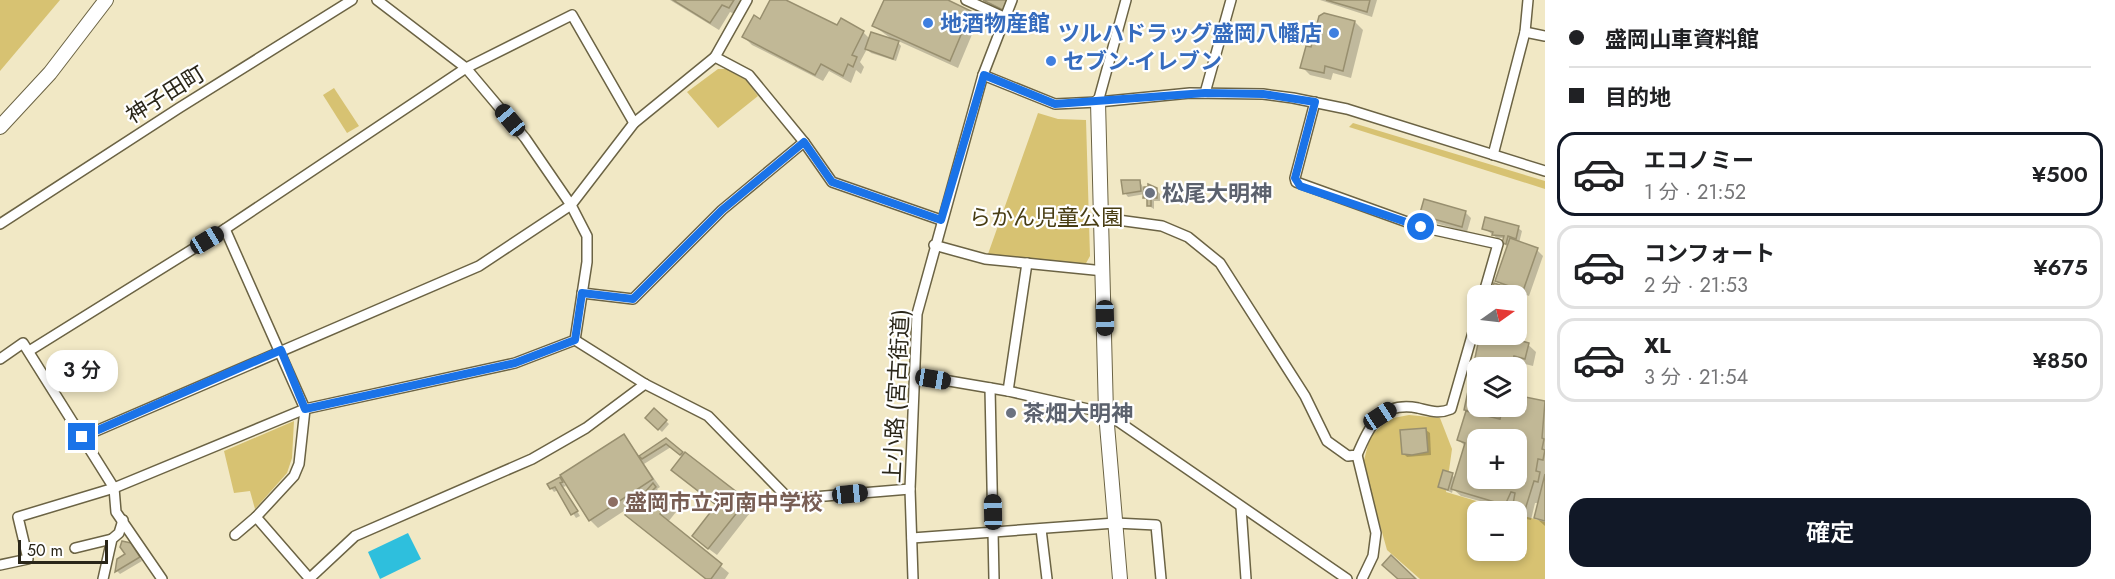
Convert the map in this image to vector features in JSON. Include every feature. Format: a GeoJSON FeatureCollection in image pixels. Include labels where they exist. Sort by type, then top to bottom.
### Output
{"type":"FeatureCollection","features":[{"type":"Feature","properties":{"kind":"street"},"geometry":{"type":"LineString","coordinates":[[0,127],[50,73],[106,0]]}},
{"type":"Feature","properties":{"kind":"street","name":"神子田町"},"geometry":{"type":"LineString","coordinates":[[0,224],[178,108],[352,0]]}},
{"type":"Feature","properties":{"kind":"street"},"geometry":{"type":"LineString","coordinates":[[377,0],[466,68],[525,138],[571,205],[586,236],[587,262],[575,340]]}},
{"type":"Feature","properties":{"kind":"street"},"geometry":{"type":"LineString","coordinates":[[82,437],[479,266],[571,205],[634,123],[715,57],[747,0]]}},
{"type":"Feature","properties":{"kind":"street"},"geometry":{"type":"LineString","coordinates":[[966,0],[1004,17]]}},
{"type":"Feature","properties":{"kind":"street","name":"上小路 (宮古街道)"},"geometry":{"type":"LineString","coordinates":[[913,579],[910,489],[917,314],[941,220],[984,75],[1012,0]]}},
{"type":"Feature","properties":{"kind":"street"},"geometry":{"type":"LineString","coordinates":[[1120,579],[1106,413],[1103,218],[1098,102],[1126,0]]}},
{"type":"Feature","properties":{"kind":"street"},"geometry":{"type":"LineString","coordinates":[[1205,93],[1231,0]]}},
{"type":"Feature","properties":{"kind":"street"},"geometry":{"type":"LineString","coordinates":[[1493,155],[1525,32],[1528,0]]}},
{"type":"Feature","properties":{"kind":"street"},"geometry":{"type":"LineString","coordinates":[[28,351],[225,229],[466,68],[572,15],[634,123]]}},
{"type":"Feature","properties":{"kind":"street"},"geometry":{"type":"LineString","coordinates":[[1525,32],[1545,36]]}},
{"type":"Feature","properties":{"kind":"street"},"geometry":{"type":"LineString","coordinates":[[715,57],[749,75],[804,142],[832,182],[941,220]]}},
{"type":"Feature","properties":{"kind":"street"},"geometry":{"type":"LineString","coordinates":[[984,75],[1055,104],[1205,93],[1263,94],[1315,102],[1347,109],[1545,171]]}},
{"type":"Feature","properties":{"kind":"street"},"geometry":{"type":"LineString","coordinates":[[1315,102],[1295,178],[1296,182],[1300,186],[1421,227],[1498,244],[1486,285]]}},
{"type":"Feature","properties":{"kind":"street"},"geometry":{"type":"LineString","coordinates":[[582,293],[633,299],[722,210],[804,142]]}},
{"type":"Feature","properties":{"kind":"street"},"geometry":{"type":"LineString","coordinates":[[1103,218],[1162,226],[1188,237],[1220,263],[1305,396],[1327,441],[1348,456],[1357,455]]}},
{"type":"Feature","properties":{"kind":"street"},"geometry":{"type":"LineString","coordinates":[[225,229],[281,350],[305,409],[299,464],[294,476],[256,517],[235,534]]}},
{"type":"Feature","properties":{"kind":"street"},"geometry":{"type":"LineString","coordinates":[[934,245],[985,259],[1104,271]]}},
{"type":"Feature","properties":{"kind":"street"},"geometry":{"type":"LineString","coordinates":[[1008,391],[1027,263]]}},
{"type":"Feature","properties":{"kind":"street"},"geometry":{"type":"LineString","coordinates":[[575,340],[645,384],[708,416],[789,499],[910,489]]}},
{"type":"Feature","properties":{"kind":"street"},"geometry":{"type":"LineString","coordinates":[[0,565],[28,559],[18,517],[114,488],[305,409],[515,363],[575,340]]}},
{"type":"Feature","properties":{"kind":"street"},"geometry":{"type":"LineString","coordinates":[[0,359],[23,344],[114,488],[116,512],[162,579]]}},
{"type":"Feature","properties":{"kind":"street"},"geometry":{"type":"LineString","coordinates":[[1362,579],[1373,556],[1376,533],[1357,455],[1366,434],[1380,416],[1393,407],[1404,405],[1441,413],[1451,409],[1469,345]]}},
{"type":"Feature","properties":{"kind":"street"},"geometry":{"type":"LineString","coordinates":[[914,375],[1008,391],[1106,413],[1347,579]]}},
{"type":"Feature","properties":{"kind":"street"},"geometry":{"type":"LineString","coordinates":[[256,517],[309,579],[355,537],[532,459],[586,428],[645,384]]}},
{"type":"Feature","properties":{"kind":"street"},"geometry":{"type":"LineString","coordinates":[[990,388],[994,579]]}},
{"type":"Feature","properties":{"kind":"street"},"geometry":{"type":"LineString","coordinates":[[1241,507],[1246,579]]}},
{"type":"Feature","properties":{"kind":"street"},"geometry":{"type":"LineString","coordinates":[[75,548],[112,539],[118,533],[123,520]]}},
{"type":"Feature","properties":{"kind":"street"},"geometry":{"type":"LineString","coordinates":[[912,538],[1115,523],[1156,525],[1161,579]]}},
{"type":"Feature","properties":{"kind":"street"},"geometry":{"type":"LineString","coordinates":[[1041,530],[1047,579]]}},
{"type":"Feature","properties":{"kind":"street"},"geometry":{"type":"LineString","coordinates":[[103,579],[112,539]]}},
{"type":"Feature","properties":{"kind":"green space"},"geometry":{"type":"Polygon","coordinates":[[[0,0],[60,0],[0,71],[0,0]]]}},
{"type":"Feature","properties":{"kind":"green space"},"geometry":{"type":"Polygon","coordinates":[[[718,69],[726,69],[746,80],[758,96],[718,128],[687,92],[718,69]]]}},
{"type":"Feature","properties":{"kind":"green space"},"geometry":{"type":"Polygon","coordinates":[[[334,88],[359,126],[347,133],[323,95],[334,88]]]}},
{"type":"Feature","properties":{"kind":"green space","name":"らかん児童公園"},"geometry":{"type":"Polygon","coordinates":[[[1038,113],[1058,119],[1086,120],[1090,256],[1085,265],[988,254],[1038,113]]]}},
{"type":"Feature","properties":{"kind":"green space"},"geometry":{"type":"Polygon","coordinates":[[[1353,123],[1545,181],[1545,189],[1349,127],[1353,123]]]}},
{"type":"Feature","properties":{"kind":"green space"},"geometry":{"type":"Polygon","coordinates":[[[1409,415],[1440,418],[1452,449],[1446,492],[1476,501],[1467,501],[1467,561],[1527,561],[1527,517],[1545,522],[1545,579],[1420,579],[1387,550],[1363,464],[1370,437],[1388,419],[1409,415]]]}},
{"type":"Feature","properties":{"kind":"green space"},"geometry":{"type":"Polygon","coordinates":[[[294,421],[292,458],[287,473],[255,509],[250,491],[234,493],[224,451],[294,421]]]}},
{"type":"Feature","properties":{"kind":"water"},"geometry":{"type":"Polygon","coordinates":[[[408,533],[421,559],[380,579],[368,552],[408,533]]]}},
{"type":"Feature","properties":{"kind":"building"},"geometry":{"type":"Polygon","coordinates":[[[673,0],[734,0],[729,8],[722,5],[710,23],[673,0]]]}},
{"type":"Feature","properties":{"kind":"building"},"geometry":{"type":"Polygon","coordinates":[[[770,0],[786,0],[837,25],[841,18],[864,31],[852,55],[857,57],[853,67],[848,64],[843,76],[821,64],[815,75],[742,37],[754,15],[760,19],[770,0]]]}},
{"type":"Feature","properties":{"kind":"building"},"geometry":{"type":"Polygon","coordinates":[[[884,0],[948,0],[971,11],[950,61],[872,26],[884,0]]]}},
{"type":"Feature","properties":{"kind":"building"},"geometry":{"type":"Polygon","coordinates":[[[983,0],[1008,0],[1003,10],[983,0]]]}},
{"type":"Feature","properties":{"kind":"building"},"geometry":{"type":"Polygon","coordinates":[[[1326,0],[1370,0],[1367,12],[1326,0]]]}},
{"type":"Feature","properties":{"kind":"building","name":"ツルハドラッグ盛岡八幡店"},"geometry":{"type":"Polygon","coordinates":[[[1324,13],[1355,21],[1343,71],[1325,66],[1324,73],[1300,68],[1306,46],[1311,47],[1319,16],[1324,13]]]}},
{"type":"Feature","properties":{"kind":"building"},"geometry":{"type":"Polygon","coordinates":[[[871,32],[899,41],[893,59],[865,49],[871,32]]]}},
{"type":"Feature","properties":{"kind":"building"},"geometry":{"type":"Polygon","coordinates":[[[1121,180],[1140,180],[1141,191],[1123,194],[1121,180]]]}},
{"type":"Feature","properties":{"kind":"building","name":"松尾大明神"},"geometry":{"type":"Polygon","coordinates":[[[1148,184],[1157,188],[1157,198],[1151,198],[1151,206],[1147,206],[1147,198],[1143,198],[1144,187],[1148,187],[1148,184]]]}},
{"type":"Feature","properties":{"kind":"building"},"geometry":{"type":"Polygon","coordinates":[[[1424,199],[1466,211],[1462,227],[1430,218],[1428,223],[1418,220],[1424,199]]]}},
{"type":"Feature","properties":{"kind":"building"},"geometry":{"type":"Polygon","coordinates":[[[1485,217],[1519,226],[1516,239],[1508,236],[1506,244],[1502,243],[1504,236],[1492,235],[1493,232],[1482,229],[1485,217]]]}},
{"type":"Feature","properties":{"kind":"building"},"geometry":{"type":"Polygon","coordinates":[[[1510,238],[1538,248],[1525,285],[1506,285],[1495,281],[1510,238]]]}},
{"type":"Feature","properties":{"kind":"building"},"geometry":{"type":"Polygon","coordinates":[[[1529,343],[1526,357],[1475,357],[1478,345],[1527,345],[1529,343]]]}},
{"type":"Feature","properties":{"kind":"building"},"geometry":{"type":"Polygon","coordinates":[[[1527,397],[1545,401],[1542,449],[1545,450],[1543,460],[1538,459],[1536,471],[1540,472],[1538,482],[1534,481],[1527,503],[1527,501],[1514,501],[1515,493],[1511,492],[1507,501],[1492,501],[1451,489],[1465,443],[1457,440],[1466,411],[1467,417],[1500,419],[1500,417],[1527,417],[1527,397]]]}},
{"type":"Feature","properties":{"kind":"building"},"geometry":{"type":"Polygon","coordinates":[[[654,408],[667,420],[658,430],[645,418],[654,408]]]}},
{"type":"Feature","properties":{"kind":"building"},"geometry":{"type":"Polygon","coordinates":[[[1426,428],[1428,452],[1402,454],[1400,430],[1426,428]]]}},
{"type":"Feature","properties":{"kind":"building"},"geometry":{"type":"Polygon","coordinates":[[[624,434],[653,479],[589,521],[560,475],[624,434]]]}},
{"type":"Feature","properties":{"kind":"building"},"geometry":{"type":"Polygon","coordinates":[[[666,438],[683,452],[680,455],[666,444],[642,459],[639,456],[666,438]]]}},
{"type":"Feature","properties":{"kind":"building"},"geometry":{"type":"Polygon","coordinates":[[[685,452],[747,500],[708,549],[692,536],[716,505],[671,470],[685,452]]]}},
{"type":"Feature","properties":{"kind":"building"},"geometry":{"type":"Polygon","coordinates":[[[1443,470],[1453,473],[1448,490],[1438,487],[1443,470]]]}},
{"type":"Feature","properties":{"kind":"building"},"geometry":{"type":"Polygon","coordinates":[[[1545,474],[1545,521],[1534,518],[1545,474]]]}},
{"type":"Feature","properties":{"kind":"building"},"geometry":{"type":"Polygon","coordinates":[[[560,477],[563,482],[560,483],[578,511],[571,515],[555,487],[550,489],[547,484],[560,477]]]}},
{"type":"Feature","properties":{"kind":"building"},"geometry":{"type":"Polygon","coordinates":[[[653,483],[656,487],[653,490],[670,503],[660,514],[722,564],[711,579],[706,579],[625,515],[653,483]]]}},
{"type":"Feature","properties":{"kind":"building"},"geometry":{"type":"Polygon","coordinates":[[[122,541],[131,543],[140,557],[115,572],[117,559],[125,554],[120,547],[122,541]]]}},
{"type":"Feature","properties":{"kind":"building"},"geometry":{"type":"Polygon","coordinates":[[[1391,555],[1416,579],[1398,579],[1382,565],[1391,555]]]}},
{"type":"Feature","properties":{"kind":"place","name":"地酒物産館"},"geometry":{"type":"Point","coordinates":[928,23]}},
{"type":"Feature","properties":{"kind":"place","name":"ツルハドラッグ盛岡八幡店"},"geometry":{"type":"Point","coordinates":[1334,33]}},
{"type":"Feature","properties":{"kind":"place","name":"セブン-イレブン"},"geometry":{"type":"Point","coordinates":[1051,61]}},
{"type":"Feature","properties":{"kind":"place","name":"松尾大明神"},"geometry":{"type":"Point","coordinates":[1150,193]}},
{"type":"Feature","properties":{"kind":"place","name":"茶畑大明神"},"geometry":{"type":"Point","coordinates":[1011,413]}},
{"type":"Feature","properties":{"kind":"place","name":"盛岡市立河南中学校"},"geometry":{"type":"Point","coordinates":[613,502]}},
{"type":"Feature","properties":{"kind":"route"},"geometry":{"type":"LineString","coordinates":[[82,437],[281,350],[305,409],[515,363],[575,340],[582,293],[633,299],[722,210],[804,142],[832,182],[941,220],[984,75],[1055,104],[1190,93],[1263,94],[1315,102],[1295,178],[1296,182],[1300,186],[1421,227]]}}]}
